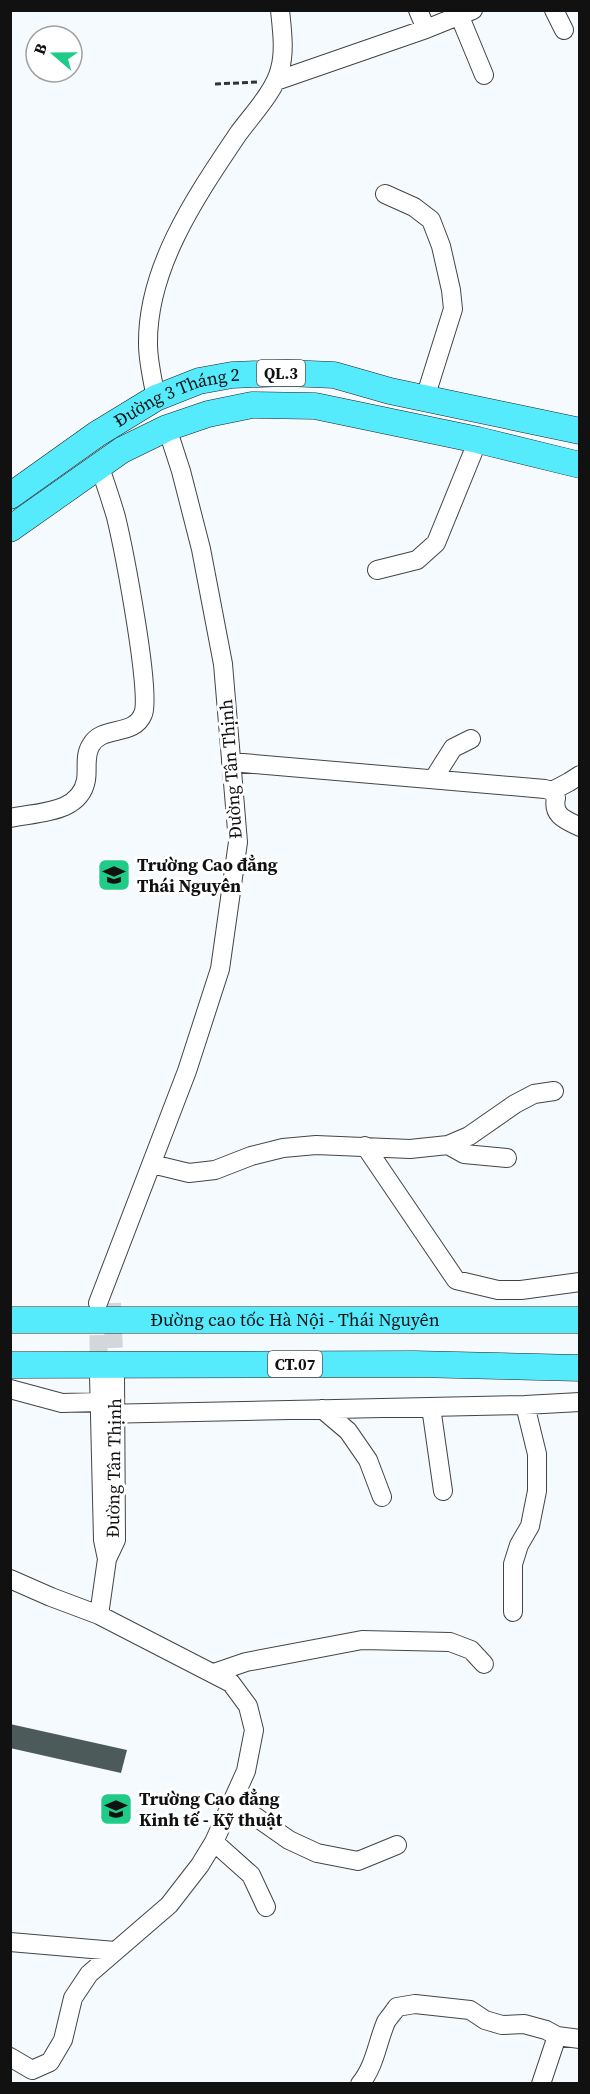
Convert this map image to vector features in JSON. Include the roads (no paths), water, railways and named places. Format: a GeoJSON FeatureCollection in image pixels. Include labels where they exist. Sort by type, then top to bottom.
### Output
{"type":"FeatureCollection","features":[{"type":"Feature","properties":{"kind":"highway","name":"Đường 3 Tháng 2"},"geometry":{"type":"LineString","coordinates":[[10,496],[97,434],[156,398],[199,381],[232,375],[276,373],[334,375],[390,391],[579,431]]}},
{"type":"Feature","properties":{"kind":"highway"},"geometry":{"type":"LineString","coordinates":[[385,420],[390,391]]}},
{"type":"Feature","properties":{"kind":"highway","name":"Đường 3 Tháng 2"},"geometry":{"type":"LineString","coordinates":[[10,529],[122,450],[167,428],[208,414],[252,405],[315,406],[478,440],[579,465]]}},
{"type":"Feature","properties":{"kind":"highway"},"geometry":{"type":"LineString","coordinates":[[10,1306],[217,1307],[415,1321]]}},
{"type":"Feature","properties":{"kind":"highway","name":"Đường cao tốc Hà Nội - Thái Nguyên"},"geometry":{"type":"LineString","coordinates":[[10,1320],[579,1320]]}},
{"type":"Feature","properties":{"kind":"highway","name":"CT.07"},"geometry":{"type":"LineString","coordinates":[[10,1365],[414,1364],[579,1368]]}},
{"type":"Feature","properties":{"kind":"street"},"geometry":{"type":"LineString","coordinates":[[156,398],[148,344],[158,281],[178,233],[206,182],[276,81],[282,53],[280,10]]}},
{"type":"Feature","properties":{"kind":"street"},"geometry":{"type":"LineString","coordinates":[[418,10],[426,29]]}},
{"type":"Feature","properties":{"kind":"street"},"geometry":{"type":"LineString","coordinates":[[555,10],[564,30]]}},
{"type":"Feature","properties":{"kind":"street"},"geometry":{"type":"LineString","coordinates":[[276,81],[466,14],[484,75]]}},
{"type":"Feature","properties":{"kind":"street"},"geometry":{"type":"LineString","coordinates":[[385,194],[414,207],[431,220],[441,246],[451,290],[453,309],[425,398]]}},
{"type":"Feature","properties":{"kind":"street","name":"Đường Tân Thịnh"},"geometry":{"type":"LineString","coordinates":[[105,1303],[109,1275],[188,1071],[220,969],[238,842],[223,664],[201,549],[167,428]]}},
{"type":"Feature","properties":{"kind":"street"},"geometry":{"type":"LineString","coordinates":[[377,570],[417,560],[436,543],[478,440]]}},
{"type":"Feature","properties":{"kind":"street"},"geometry":{"type":"LineString","coordinates":[[10,818],[65,807],[78,798],[86,781],[87,757],[91,744],[99,736],[135,726],[143,715],[146,703],[141,657],[116,516],[99,465]]}},
{"type":"Feature","properties":{"kind":"street"},"geometry":{"type":"LineString","coordinates":[[434,778],[453,748],[471,739]]}},
{"type":"Feature","properties":{"kind":"street"},"geometry":{"type":"LineString","coordinates":[[231,762],[434,778],[552,791],[569,783],[579,774]]}},
{"type":"Feature","properties":{"kind":"street"},"geometry":{"type":"LineString","coordinates":[[552,791],[556,798],[554,806],[557,813],[563,819],[579,827]]}},
{"type":"Feature","properties":{"kind":"street"},"geometry":{"type":"LineString","coordinates":[[152,1164],[189,1173],[215,1170],[251,1156],[283,1148],[316,1145],[410,1149],[448,1145],[468,1136],[534,1094],[554,1091]]}},
{"type":"Feature","properties":{"kind":"street"},"geometry":{"type":"LineString","coordinates":[[448,1145],[464,1154],[507,1158]]}},
{"type":"Feature","properties":{"kind":"street"},"geometry":{"type":"LineString","coordinates":[[365,1146],[456,1280],[498,1290],[521,1290],[579,1282]]}},
{"type":"Feature","properties":{"kind":"street","name":"Đường Tân Thịnh"},"geometry":{"type":"LineString","coordinates":[[99,1615],[107,1559],[116,1540],[105,1410],[107,1375]]}},
{"type":"Feature","properties":{"kind":"street"},"geometry":{"type":"LineString","coordinates":[[10,1389],[62,1403],[105,1410],[322,1410],[579,1402]]}},
{"type":"Feature","properties":{"kind":"street"},"geometry":{"type":"LineString","coordinates":[[513,1612],[513,1564],[519,1545],[530,1526],[537,1491],[537,1454],[525,1405]]}},
{"type":"Feature","properties":{"kind":"street"},"geometry":{"type":"LineString","coordinates":[[431,1407],[443,1491]]}},
{"type":"Feature","properties":{"kind":"street"},"geometry":{"type":"LineString","coordinates":[[322,1410],[348,1431],[355,1441],[368,1460],[382,1497]]}},
{"type":"Feature","properties":{"kind":"street"},"geometry":{"type":"LineString","coordinates":[[10,1578],[51,1597],[99,1615],[231,1683],[249,1706],[254,1730],[246,1772],[214,1842],[200,1865],[169,1905],[89,1974],[73,1998],[63,2040],[50,2062],[35,2077],[10,2057]]}},
{"type":"Feature","properties":{"kind":"street"},"geometry":{"type":"LineString","coordinates":[[214,1673],[246,1662],[362,1640],[450,1642],[471,1650],[484,1664]]}},
{"type":"Feature","properties":{"kind":"street"},"geometry":{"type":"LineString","coordinates":[[233,1801],[289,1840],[317,1853],[358,1862],[397,1845]]}},
{"type":"Feature","properties":{"kind":"street"},"geometry":{"type":"LineString","coordinates":[[214,1842],[250,1875],[266,1907]]}},
{"type":"Feature","properties":{"kind":"street"},"geometry":{"type":"LineString","coordinates":[[10,1942],[115,1951]]}},
{"type":"Feature","properties":{"kind":"street"},"geometry":{"type":"LineString","coordinates":[[360,2084],[367,2076],[387,2020],[398,2007],[415,2004],[470,2010],[485,2020],[502,2025],[524,2024],[546,2030],[557,2036],[579,2039]]}},
{"type":"Feature","properties":{"kind":"street"},"geometry":{"type":"LineString","coordinates":[[541,2084],[557,2036]]}},
{"type":"Feature","properties":{"kind":"tunnel"},"geometry":{"type":"LineString","coordinates":[[112,1303],[115,1375]]}},
{"type":"Feature","properties":{"kind":"tunnel"},"geometry":{"type":"LineString","coordinates":[[98,1308],[99,1375]]}},
{"type":"Feature","properties":{"kind":"place","name":"Trường Cao đẳng Thái Nguyên"},"geometry":{"type":"Point","coordinates":[114,875]}},
{"type":"Feature","properties":{"kind":"place","name":"Trường Cao đẳng Kinh tế - Kỹ thuật"},"geometry":{"type":"Point","coordinates":[116,1809]}}]}
